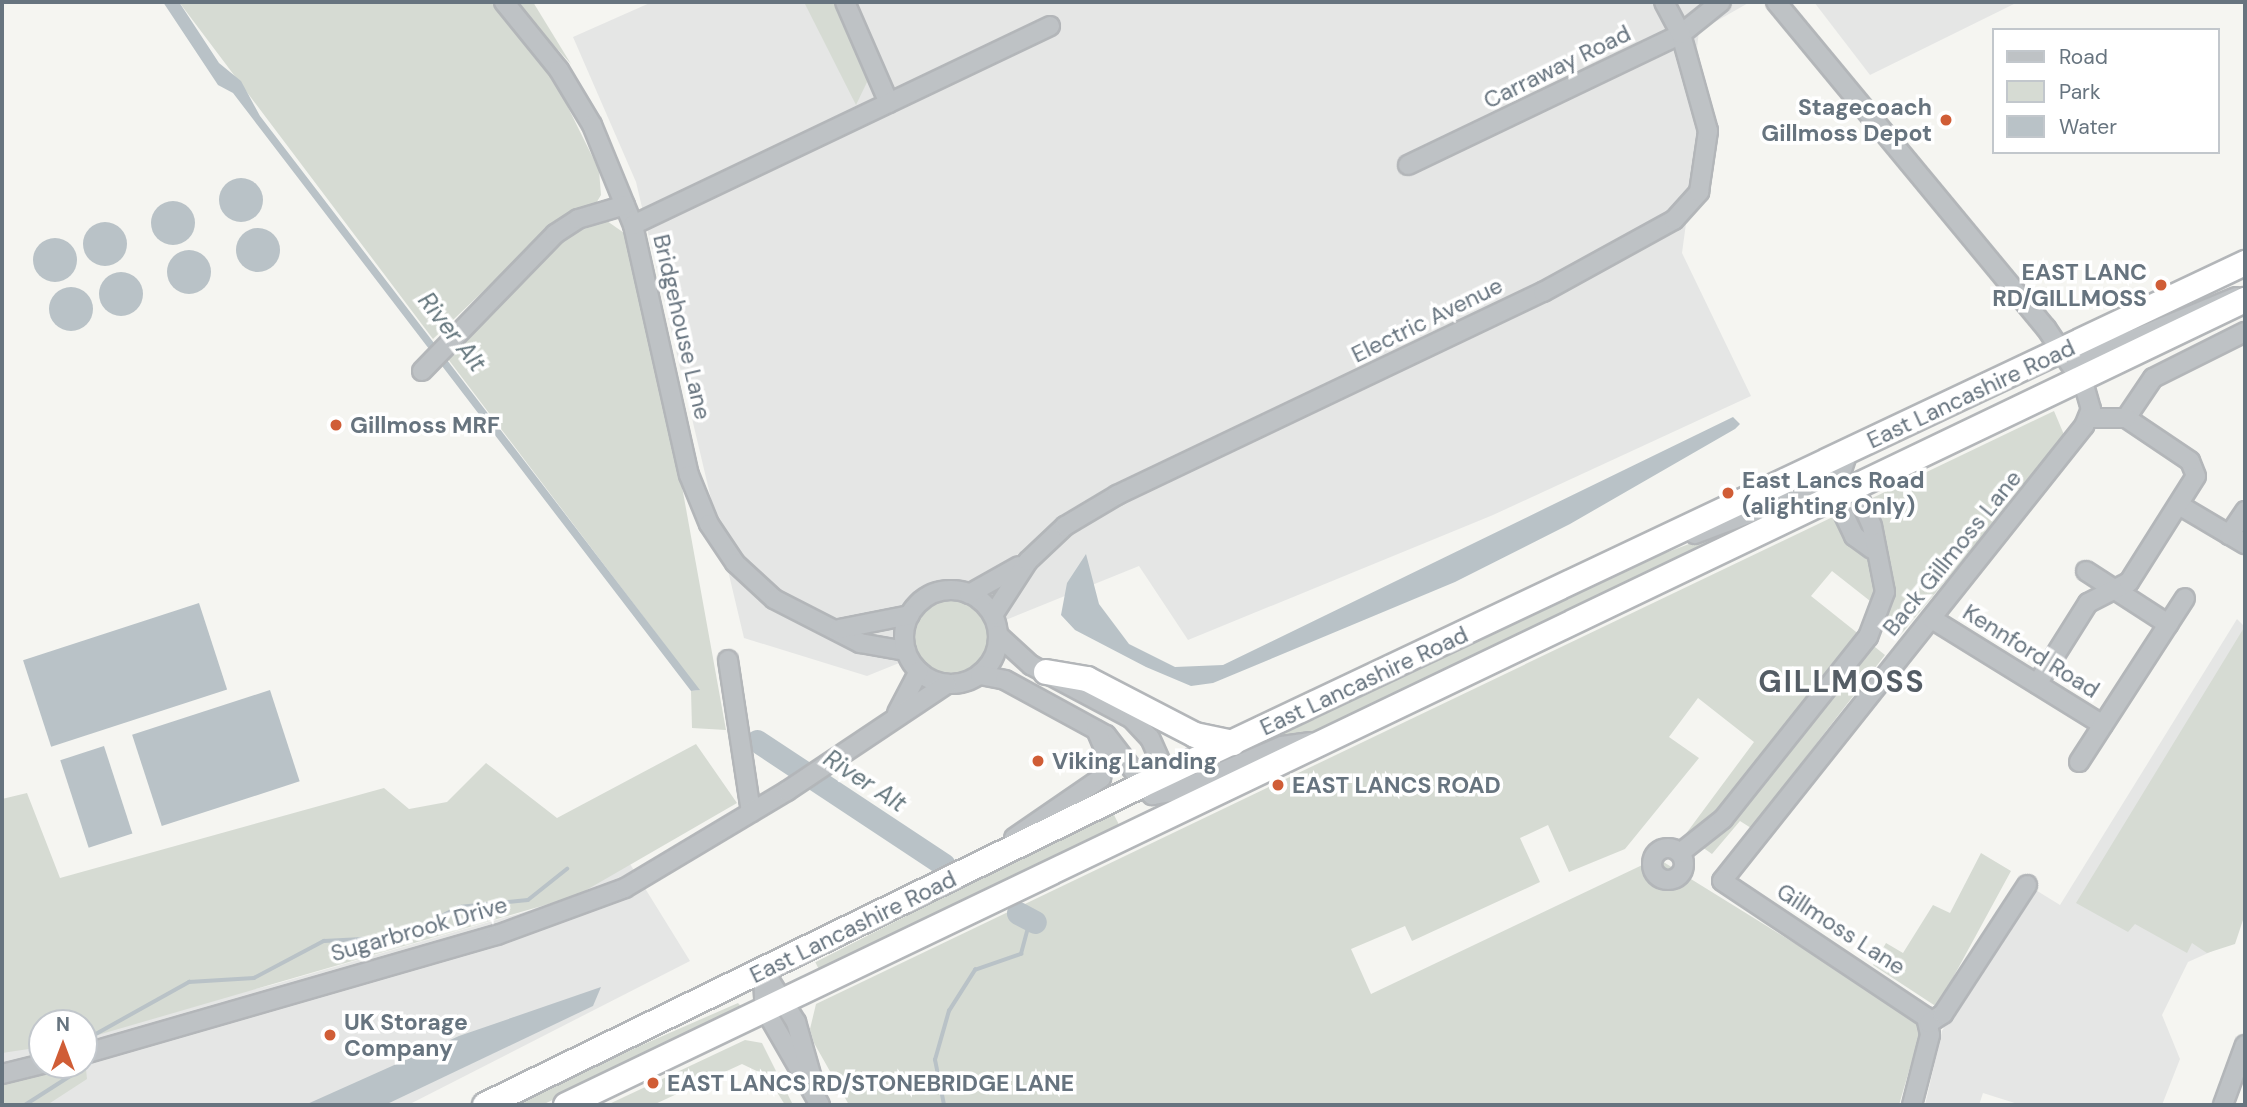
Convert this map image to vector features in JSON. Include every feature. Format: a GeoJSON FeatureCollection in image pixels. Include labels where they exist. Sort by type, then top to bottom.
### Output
{"type":"FeatureCollection","features":[{"type":"Feature","properties":{"kind":"highway","name":"East Lancashire Road"},"geometry":{"type":"LineString","coordinates":[[485,1105],[1140,786],[1168,783],[1233,743],[2245,263]]}},
{"type":"Feature","properties":{"kind":"highway","name":"East Lancashire Road"},"geometry":{"type":"LineString","coordinates":[[566,1105],[774,1003],[1331,739],[1840,491],[2245,300]]}},
{"type":"Feature","properties":{"kind":"highway"},"geometry":{"type":"LineString","coordinates":[[1046,672],[1087,679],[1195,735],[1233,743]]}},
{"type":"Feature","properties":{"kind":"street","name":"Bridgehouse Lane"},"geometry":{"type":"LineString","coordinates":[[504,2],[559,71],[593,125],[633,225],[689,475],[709,524],[735,563],[774,599],[839,629],[860,643],[906,651]]}},
{"type":"Feature","properties":{"kind":"street"},"geometry":{"type":"LineString","coordinates":[[845,2],[889,103]]}},
{"type":"Feature","properties":{"kind":"street"},"geometry":{"type":"LineString","coordinates":[[857,28],[858,2]]}},
{"type":"Feature","properties":{"kind":"street","name":"Electric Avenue"},"geometry":{"type":"LineString","coordinates":[[993,615],[1028,561],[1065,526],[1117,495],[1554,286],[1674,220],[1699,192],[1707,131],[1681,34],[1664,2]]}},
{"type":"Feature","properties":{"kind":"street","name":"Carraway Road"},"geometry":{"type":"LineString","coordinates":[[1408,165],[1681,34],[1721,2]]}},
{"type":"Feature","properties":{"kind":"street"},"geometry":{"type":"LineString","coordinates":[[1776,2],[2062,351],[2080,380],[2090,418],[2126,418],[2190,461],[2196,476],[2129,582],[2088,603],[2037,684]]}},
{"type":"Feature","properties":{"kind":"street"},"geometry":{"type":"LineString","coordinates":[[633,225],[1050,26]]}},
{"type":"Feature","properties":{"kind":"street"},"geometry":{"type":"LineString","coordinates":[[422,371],[555,234],[578,219],[625,205]]}},
{"type":"Feature","properties":{"kind":"street"},"geometry":{"type":"LineString","coordinates":[[2062,351],[2085,359],[2212,302],[2245,295]]}},
{"type":"Feature","properties":{"kind":"street"},"geometry":{"type":"LineString","coordinates":[[2126,418],[2153,378],[2245,332]]}},
{"type":"Feature","properties":{"kind":"street","name":"Back Gillmoss Lane"},"geometry":{"type":"LineString","coordinates":[[1722,881],[2090,418]]}},
{"type":"Feature","properties":{"kind":"street"},"geometry":{"type":"LineString","coordinates":[[1840,491],[1848,452]]}},
{"type":"Feature","properties":{"kind":"street"},"geometry":{"type":"LineString","coordinates":[[1681,853],[1723,819],[1877,624],[1885,581],[1872,549],[1872,526],[1840,491]]}},
{"type":"Feature","properties":{"kind":"street"},"geometry":{"type":"LineString","coordinates":[[1642,551],[1840,491]]}},
{"type":"Feature","properties":{"kind":"street"},"geometry":{"type":"LineString","coordinates":[[2179,505],[2245,544]]}},
{"type":"Feature","properties":{"kind":"street"},"geometry":{"type":"LineString","coordinates":[[2229,535],[2245,511]]}},
{"type":"Feature","properties":{"kind":"street","name":"Electric Avenue"},"geometry":{"type":"LineString","coordinates":[[969,594],[1028,561]]}},
{"type":"Feature","properties":{"kind":"street"},"geometry":{"type":"LineString","coordinates":[[2086,571],[2114,592],[2168,624]]}},
{"type":"Feature","properties":{"kind":"street"},"geometry":{"type":"LineString","coordinates":[[839,629],[910,615],[936,593],[969,594],[993,615],[998,635],[980,675]]}},
{"type":"Feature","properties":{"kind":"street"},"geometry":{"type":"LineString","coordinates":[[2079,762],[2185,598]]}},
{"type":"Feature","properties":{"kind":"street"},"geometry":{"type":"LineString","coordinates":[[910,615],[906,651],[919,671],[947,684]]}},
{"type":"Feature","properties":{"kind":"street","name":"Kennford Road"},"geometry":{"type":"LineString","coordinates":[[1932,619],[2103,725]]}},
{"type":"Feature","properties":{"kind":"street"},"geometry":{"type":"LineString","coordinates":[[998,635],[1046,672],[1132,719],[1168,783],[1154,824]]}},
{"type":"Feature","properties":{"kind":"street"},"geometry":{"type":"LineString","coordinates":[[728,660],[740,680],[751,812]]}},
{"type":"Feature","properties":{"kind":"street"},"geometry":{"type":"LineString","coordinates":[[897,713],[919,671]]}},
{"type":"Feature","properties":{"kind":"street"},"geometry":{"type":"LineString","coordinates":[[897,713],[947,684],[980,675],[1005,680],[1094,727],[1114,742],[1140,786]]}},
{"type":"Feature","properties":{"kind":"street","name":"Sugarbrook Drive"},"geometry":{"type":"LineString","coordinates":[[98,1050],[497,935],[625,888],[751,812],[897,713]]}},
{"type":"Feature","properties":{"kind":"street"},"geometry":{"type":"LineString","coordinates":[[981,865],[1101,778],[1106,752],[1094,727]]}},
{"type":"Feature","properties":{"kind":"street"},"geometry":{"type":"LineString","coordinates":[[1168,783],[1282,746],[1331,739]]}},
{"type":"Feature","properties":{"kind":"street","name":"Gillmoss Lane"},"geometry":{"type":"LineString","coordinates":[[1722,881],[1915,1006],[1929,1023]]}},
{"type":"Feature","properties":{"kind":"street"},"geometry":{"type":"LineString","coordinates":[[1912,1105],[1929,1023],[1942,1014],[2027,885]]}},
{"type":"Feature","properties":{"kind":"street"},"geometry":{"type":"LineString","coordinates":[[763,970],[774,1003],[820,1105]]}},
{"type":"Feature","properties":{"kind":"street"},"geometry":{"type":"LineString","coordinates":[[2223,1105],[2245,1045]]}},
{"type":"Feature","properties":{"kind":"street"},"geometry":{"type":"LineString","coordinates":[[2,1074],[28,1068]]}},
{"type":"Feature","properties":{"kind":"shaded area"},"geometry":{"type":"Polygon","coordinates":[[[652,2],[1750,2],[1699,31],[1697,48],[1717,132],[1707,194],[1687,216],[1682,253],[1751,396],[1493,515],[1188,640],[1139,566],[867,676],[744,638],[636,182],[573,37],[652,2]]]}},
{"type":"Feature","properties":{"kind":"shaded area"},"geometry":{"type":"Polygon","coordinates":[[[1814,2],[2018,2],[1870,75],[1814,2]]]}},
{"type":"Feature","properties":{"kind":"shaded area"},"geometry":{"type":"Polygon","coordinates":[[[2237,619],[2245,627],[2226,945],[2188,962],[2162,1015],[2180,1059],[2162,1105],[2021,1105],[1983,1093],[1979,1105],[1925,1105],[1942,1031],[2026,884],[2060,905],[2237,619]]]}},
{"type":"Feature","properties":{"kind":"shaded area"},"geometry":{"type":"Polygon","coordinates":[[[630,864],[690,961],[408,1105],[2,1105],[2,1049],[28,1042],[28,1079],[98,1079],[98,1026],[272,985],[531,910],[630,864]]]}},
{"type":"Feature","properties":{"kind":"green space"},"geometry":{"type":"Polygon","coordinates":[[[179,2],[493,2],[553,77],[599,170],[601,195],[595,205],[555,223],[433,339],[179,2]]]}},
{"type":"Feature","properties":{"kind":"green space"},"geometry":{"type":"Polygon","coordinates":[[[515,2],[533,2],[571,64],[519,7],[515,2]]]}},
{"type":"Feature","properties":{"kind":"green space"},"geometry":{"type":"Polygon","coordinates":[[[804,2],[833,2],[868,80],[856,105],[804,2]]]}},
{"type":"Feature","properties":{"kind":"green space"},"geometry":{"type":"Polygon","coordinates":[[[607,221],[627,235],[668,409],[726,730],[692,728],[691,691],[699,690],[448,359],[567,235],[607,221]]]}},
{"type":"Feature","properties":{"kind":"green space"},"geometry":{"type":"Polygon","coordinates":[[[2054,411],[2065,437],[1898,638],[1873,617],[1879,608],[1832,571],[1811,596],[1885,655],[1751,828],[1740,821],[1712,854],[1685,835],[1754,742],[1698,698],[1669,737],[1699,758],[1625,849],[1569,872],[1548,825],[1520,838],[1540,882],[1412,941],[1405,926],[1351,949],[1371,994],[1657,858],[1923,1023],[1899,1105],[849,1105],[814,1043],[810,1029],[816,1004],[2054,411]]]}},
{"type":"Feature","properties":{"kind":"green space"},"geometry":{"type":"Polygon","coordinates":[[[1786,507],[1324,732],[1208,766],[1647,560],[1786,507]]]}},
{"type":"Feature","properties":{"kind":"green space"},"geometry":{"type":"Polygon","coordinates":[[[945,600],[959,600],[973,606],[983,616],[989,637],[987,651],[973,668],[959,674],[945,674],[931,668],[921,658],[915,644],[915,630],[921,616],[931,606],[945,600]]]}},
{"type":"Feature","properties":{"kind":"green space"},"geometry":{"type":"Polygon","coordinates":[[[2245,626],[2245,914],[2235,944],[2207,953],[2192,943],[2187,953],[2135,924],[2128,932],[2076,903],[2245,626]]]}},
{"type":"Feature","properties":{"kind":"green space"},"geometry":{"type":"Polygon","coordinates":[[[696,744],[737,803],[576,896],[98,1035],[98,1009],[28,1009],[28,1049],[2,1053],[2,799],[27,793],[60,878],[384,788],[409,809],[447,802],[486,763],[557,818],[696,744]]]}},
{"type":"Feature","properties":{"kind":"green space"},"geometry":{"type":"Polygon","coordinates":[[[1112,811],[1120,827],[823,978],[815,962],[1112,811]]]}},
{"type":"Feature","properties":{"kind":"green space"},"geometry":{"type":"Polygon","coordinates":[[[1981,853],[2011,871],[1937,1007],[1873,965],[1886,943],[1903,953],[1933,905],[1950,913],[1981,853]]]}},
{"type":"Feature","properties":{"kind":"green space"},"geometry":{"type":"Polygon","coordinates":[[[738,1003],[743,1009],[542,1105],[505,1105],[738,1003]]]}},
{"type":"Feature","properties":{"kind":"green space"},"geometry":{"type":"Polygon","coordinates":[[[745,1040],[762,1043],[793,1105],[785,1105],[767,1076],[742,1064],[653,1105],[607,1105],[745,1040]]]}},
{"type":"Feature","properties":{"kind":"green space"},"geometry":{"type":"Polygon","coordinates":[[[28,1075],[28,1079],[87,1079],[47,1105],[2,1105],[2,1079],[28,1075]]]}},
{"type":"Feature","properties":{"kind":"water"},"geometry":{"type":"Polygon","coordinates":[[[163,2],[179,2],[219,63],[241,81],[260,116],[700,690],[691,691],[233,93],[218,85],[163,2]]]}},
{"type":"Feature","properties":{"kind":"water"},"geometry":{"type":"Polygon","coordinates":[[[241,178],[256,185],[263,200],[256,215],[241,222],[226,215],[219,200],[226,185],[241,178]]]}},
{"type":"Feature","properties":{"kind":"water"},"geometry":{"type":"Polygon","coordinates":[[[173,201],[188,208],[195,223],[188,238],[173,245],[158,238],[151,223],[158,208],[173,201]]]}},
{"type":"Feature","properties":{"kind":"water"},"geometry":{"type":"Polygon","coordinates":[[[105,222],[120,229],[127,244],[120,259],[105,266],[90,259],[83,244],[90,229],[105,222]]]}},
{"type":"Feature","properties":{"kind":"water"},"geometry":{"type":"Polygon","coordinates":[[[258,228],[273,235],[280,250],[273,265],[258,272],[243,265],[236,250],[243,235],[258,228]]]}},
{"type":"Feature","properties":{"kind":"water"},"geometry":{"type":"Polygon","coordinates":[[[55,238],[70,245],[77,260],[70,275],[55,282],[40,275],[33,260],[40,245],[55,238]]]}},
{"type":"Feature","properties":{"kind":"water"},"geometry":{"type":"Polygon","coordinates":[[[189,250],[204,257],[211,272],[204,287],[189,294],[174,287],[167,272],[174,257],[189,250]]]}},
{"type":"Feature","properties":{"kind":"water"},"geometry":{"type":"Polygon","coordinates":[[[121,272],[136,279],[143,294],[136,309],[121,316],[106,309],[99,294],[106,279],[121,272]]]}},
{"type":"Feature","properties":{"kind":"water"},"geometry":{"type":"Polygon","coordinates":[[[71,287],[86,294],[93,309],[86,324],[71,331],[56,324],[49,309],[56,294],[71,287]]]}},
{"type":"Feature","properties":{"kind":"water"},"geometry":{"type":"Polygon","coordinates":[[[1733,417],[1740,424],[1735,429],[1570,524],[1455,582],[1213,683],[1191,686],[1146,667],[1075,630],[1061,615],[1067,583],[1086,554],[1099,604],[1129,644],[1175,667],[1223,665],[1733,417]]]}},
{"type":"Feature","properties":{"kind":"water"},"geometry":{"type":"Polygon","coordinates":[[[199,603],[227,690],[51,747],[23,660],[199,603]]]}},
{"type":"Feature","properties":{"kind":"water"},"geometry":{"type":"Polygon","coordinates":[[[270,690],[300,781],[162,826],[132,735],[270,690]]]}},
{"type":"Feature","properties":{"kind":"water"},"geometry":{"type":"Polygon","coordinates":[[[104,746],[132,833],[89,848],[60,760],[104,746]]]}},
{"type":"Feature","properties":{"kind":"water"},"geometry":{"type":"Polygon","coordinates":[[[601,987],[593,1006],[385,1105],[305,1105],[459,1036],[601,987]]]}},
{"type":"Feature","properties":{"kind":"waterway","name":"River Alt"},"geometry":{"type":"LineString","coordinates":[[757,741],[944,865]]}},
{"type":"Feature","properties":{"kind":"waterway"},"geometry":{"type":"LineString","coordinates":[[98,1033],[189,982],[254,978],[324,941],[401,937],[459,907],[528,900],[567,869]]}},
{"type":"Feature","properties":{"kind":"waterway","name":"River Alt"},"geometry":{"type":"LineString","coordinates":[[1018,913],[1035,922]]}},
{"type":"Feature","properties":{"kind":"waterway"},"geometry":{"type":"LineString","coordinates":[[944,1105],[935,1060],[949,1011],[975,970],[1021,954],[1030,920]]}},
{"type":"Feature","properties":{"kind":"waterway"},"geometry":{"type":"LineString","coordinates":[[25,1105],[66,1079]]}},
{"type":"Feature","properties":{"kind":"place","name":"Stagecoach Gillmoss Depot"},"geometry":{"type":"Point","coordinates":[1946,120]}},
{"type":"Feature","properties":{"kind":"place","name":"EAST LANC RD/GILLMOSS"},"geometry":{"type":"Point","coordinates":[2161,285]}},
{"type":"Feature","properties":{"kind":"place","name":"Gillmoss MRF"},"geometry":{"type":"Point","coordinates":[336,425]}},
{"type":"Feature","properties":{"kind":"place","name":"East Lancs Road (alighting Only)"},"geometry":{"type":"Point","coordinates":[1728,493]}},
{"type":"Feature","properties":{"kind":"place","name":"Viking Landing"},"geometry":{"type":"Point","coordinates":[1038,761]}},
{"type":"Feature","properties":{"kind":"place","name":"EAST LANCS ROAD"},"geometry":{"type":"Point","coordinates":[1278,785]}},
{"type":"Feature","properties":{"kind":"place","name":"UK Storage Company"},"geometry":{"type":"Point","coordinates":[330,1035]}},
{"type":"Feature","properties":{"kind":"place","name":"EAST LANCS RD/STONEBRIDGE LANE"},"geometry":{"type":"Point","coordinates":[653,1083]}},
{"type":"Feature","properties":{"kind":"district","name":"GILLMOSS"},"geometry":{"type":"Point","coordinates":[1842,682]}}]}
